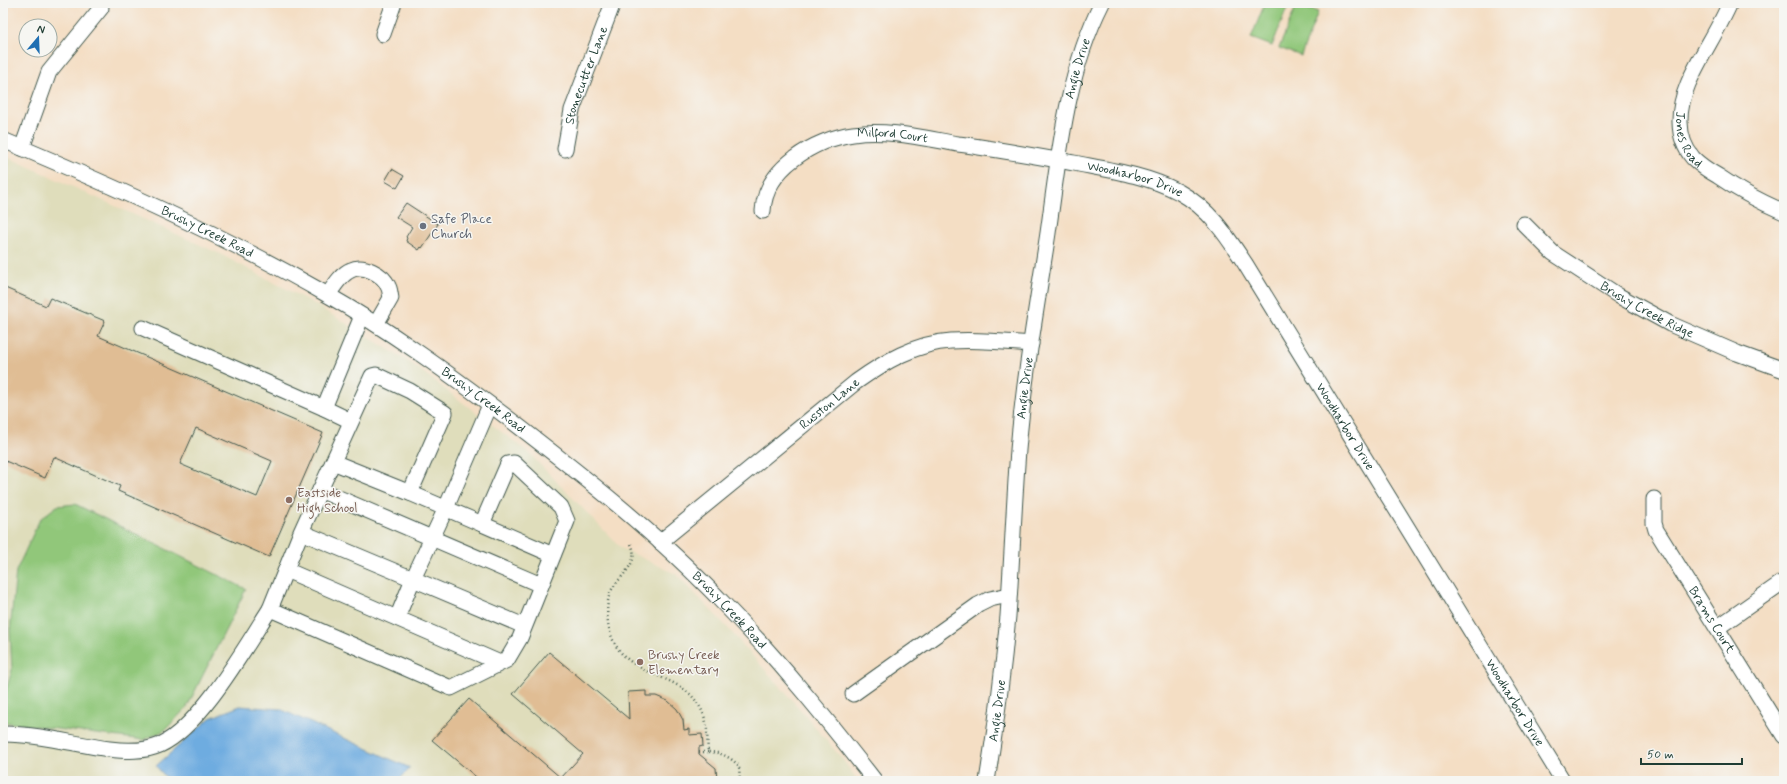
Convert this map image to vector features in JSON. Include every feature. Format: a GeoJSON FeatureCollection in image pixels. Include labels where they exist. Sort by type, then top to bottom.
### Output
{"type":"FeatureCollection","features":[{"type":"Feature","properties":{"kind":"street"},"geometry":{"type":"LineString","coordinates":[[382,34],[394,3]]}},
{"type":"Feature","properties":{"kind":"street","name":"Stonecutter Lane"},"geometry":{"type":"LineString","coordinates":[[564,149],[572,110],[613,3]]}},
{"type":"Feature","properties":{"kind":"street","name":"Angie Drive"},"geometry":{"type":"LineString","coordinates":[[987,781],[1001,686],[1009,595],[1018,448],[1031,344],[1058,160],[1074,79],[1082,49],[1102,3]]}},
{"type":"Feature","properties":{"kind":"street","name":"Jones Road"},"geometry":{"type":"LineString","coordinates":[[1730,3],[1722,21],[1688,83],[1681,107],[1679,125],[1681,134],[1690,153],[1699,164],[1731,186],[1784,212]]}},
{"type":"Feature","properties":{"kind":"street"},"geometry":{"type":"LineString","coordinates":[[22,148],[49,72],[101,8]]}},
{"type":"Feature","properties":{"kind":"street","name":"Milford Court"},"geometry":{"type":"LineString","coordinates":[[763,211],[766,197],[773,182],[780,171],[796,156],[817,144],[852,134],[880,132],[1058,160]]}},
{"type":"Feature","properties":{"kind":"street","name":"Brushy Creek Road"},"geometry":{"type":"LineString","coordinates":[[3,140],[244,249],[328,295],[376,324],[451,374],[562,459],[660,542],[726,605],[828,721],[875,781]]}},
{"type":"Feature","properties":{"kind":"street","name":"Woodharbor Drive"},"geometry":{"type":"LineString","coordinates":[[1058,160],[1124,173],[1162,185],[1195,203],[1222,229],[1246,265],[1563,781]]}},
{"type":"Feature","properties":{"kind":"street","name":"Brushy Creek Ridge"},"geometry":{"type":"LineString","coordinates":[[1524,224],[1553,254],[1619,296],[1670,324],[1737,353],[1784,370]]}},
{"type":"Feature","properties":{"kind":"street"},"geometry":{"type":"LineString","coordinates":[[328,295],[341,278],[351,269],[364,268],[379,275],[388,284],[391,298],[376,324]]}},
{"type":"Feature","properties":{"kind":"street"},"geometry":{"type":"LineString","coordinates":[[324,408],[362,316]]}},
{"type":"Feature","properties":{"kind":"street"},"geometry":{"type":"LineString","coordinates":[[143,328],[351,421]]}},
{"type":"Feature","properties":{"kind":"street","name":"Russton Lane"},"geometry":{"type":"LineString","coordinates":[[660,542],[856,382],[887,362],[918,348],[950,341],[975,340],[1031,344]]}},
{"type":"Feature","properties":{"kind":"street"},"geometry":{"type":"LineString","coordinates":[[3,734],[32,736],[109,749],[131,750],[146,749],[159,745],[173,737],[189,723],[210,699],[270,609],[300,532],[372,376],[376,375],[410,391],[444,413],[410,493]]}},
{"type":"Feature","properties":{"kind":"street"},"geometry":{"type":"LineString","coordinates":[[396,618],[446,508],[490,405]]}},
{"type":"Feature","properties":{"kind":"street"},"geometry":{"type":"LineString","coordinates":[[332,462],[446,508],[553,555]]}},
{"type":"Feature","properties":{"kind":"street"},"geometry":{"type":"LineString","coordinates":[[270,609],[451,688],[507,660],[520,638],[567,521],[562,507],[514,463],[508,464],[482,524]]}},
{"type":"Feature","properties":{"kind":"street"},"geometry":{"type":"LineString","coordinates":[[320,490],[541,585]]}},
{"type":"Feature","properties":{"kind":"street","name":"Brams Court"},"geometry":{"type":"LineString","coordinates":[[1654,499],[1654,523],[1656,530],[1784,736]]}},
{"type":"Feature","properties":{"kind":"street"},"geometry":{"type":"LineString","coordinates":[[300,532],[524,626]]}},
{"type":"Feature","properties":{"kind":"street"},"geometry":{"type":"LineString","coordinates":[[286,570],[500,663]]}},
{"type":"Feature","properties":{"kind":"street"},"geometry":{"type":"LineString","coordinates":[[1717,628],[1784,581]]}},
{"type":"Feature","properties":{"kind":"street"},"geometry":{"type":"LineString","coordinates":[[853,694],[978,605],[990,599],[1009,595]]}},
{"type":"Feature","properties":{"kind":"path"},"geometry":{"type":"LineString","coordinates":[[631,544],[633,554],[631,566],[613,587],[609,596],[608,615],[611,634],[620,651],[630,662],[642,669],[678,684],[692,695],[698,703],[705,720],[708,752]]}},
{"type":"Feature","properties":{"kind":"path"},"geometry":{"type":"LineString","coordinates":[[699,752],[724,754],[733,760],[739,766],[740,781]]}},
{"type":"Feature","properties":{"kind":"shaded area","name":"Eastside High School"},"geometry":{"type":"Polygon","coordinates":[[[3,155],[218,253],[311,302],[412,364],[528,452],[621,548],[676,574],[726,626],[799,708],[843,760],[858,781],[3,781],[3,155]]]}},
{"type":"Feature","properties":{"kind":"green space"},"geometry":{"type":"Polygon","coordinates":[[[1265,3],[1289,3],[1272,46],[1251,38],[1265,3]]]}},
{"type":"Feature","properties":{"kind":"green space"},"geometry":{"type":"Polygon","coordinates":[[[1297,4],[1318,12],[1301,56],[1279,48],[1297,4]]]}},
{"type":"Feature","properties":{"kind":"green space"},"geometry":{"type":"Polygon","coordinates":[[[75,504],[246,589],[187,707],[165,730],[144,740],[3,722],[3,701],[12,670],[10,631],[16,571],[40,519],[57,506],[75,504]]]}},
{"type":"Feature","properties":{"kind":"water"},"geometry":{"type":"Polygon","coordinates":[[[240,706],[280,709],[410,768],[398,781],[169,781],[156,766],[210,718],[240,706]]]}},
{"type":"Feature","properties":{"kind":"building"},"geometry":{"type":"Polygon","coordinates":[[[392,169],[404,176],[397,188],[385,181],[392,169]]]}},
{"type":"Feature","properties":{"kind":"building","name":"Safe Place Church"},"geometry":{"type":"Polygon","coordinates":[[[406,203],[438,224],[422,248],[421,247],[419,250],[406,241],[406,237],[412,227],[396,217],[406,203]]]}},
{"type":"Feature","properties":{"kind":"building"},"geometry":{"type":"Polygon","coordinates":[[[3,287],[46,306],[50,298],[105,321],[98,336],[323,433],[269,557],[118,491],[120,486],[54,457],[45,478],[3,460],[3,287]],[[196,428],[180,464],[257,497],[272,461],[196,428]]]}},
{"type":"Feature","properties":{"kind":"building"},"geometry":{"type":"Polygon","coordinates":[[[549,652],[629,719],[628,692],[646,691],[646,696],[656,696],[668,701],[677,709],[683,720],[684,730],[689,729],[689,735],[702,734],[703,746],[699,747],[699,754],[716,768],[717,781],[481,781],[432,740],[469,699],[561,778],[583,754],[513,694],[549,652]]]}},
{"type":"Feature","properties":{"kind":"place","name":"Safe Place Church"},"geometry":{"type":"Point","coordinates":[423,226]}},
{"type":"Feature","properties":{"kind":"place","name":"Eastside High School"},"geometry":{"type":"Point","coordinates":[289,500]}},
{"type":"Feature","properties":{"kind":"place","name":"Brushy Creek Elementary"},"geometry":{"type":"Point","coordinates":[640,662]}}]}
